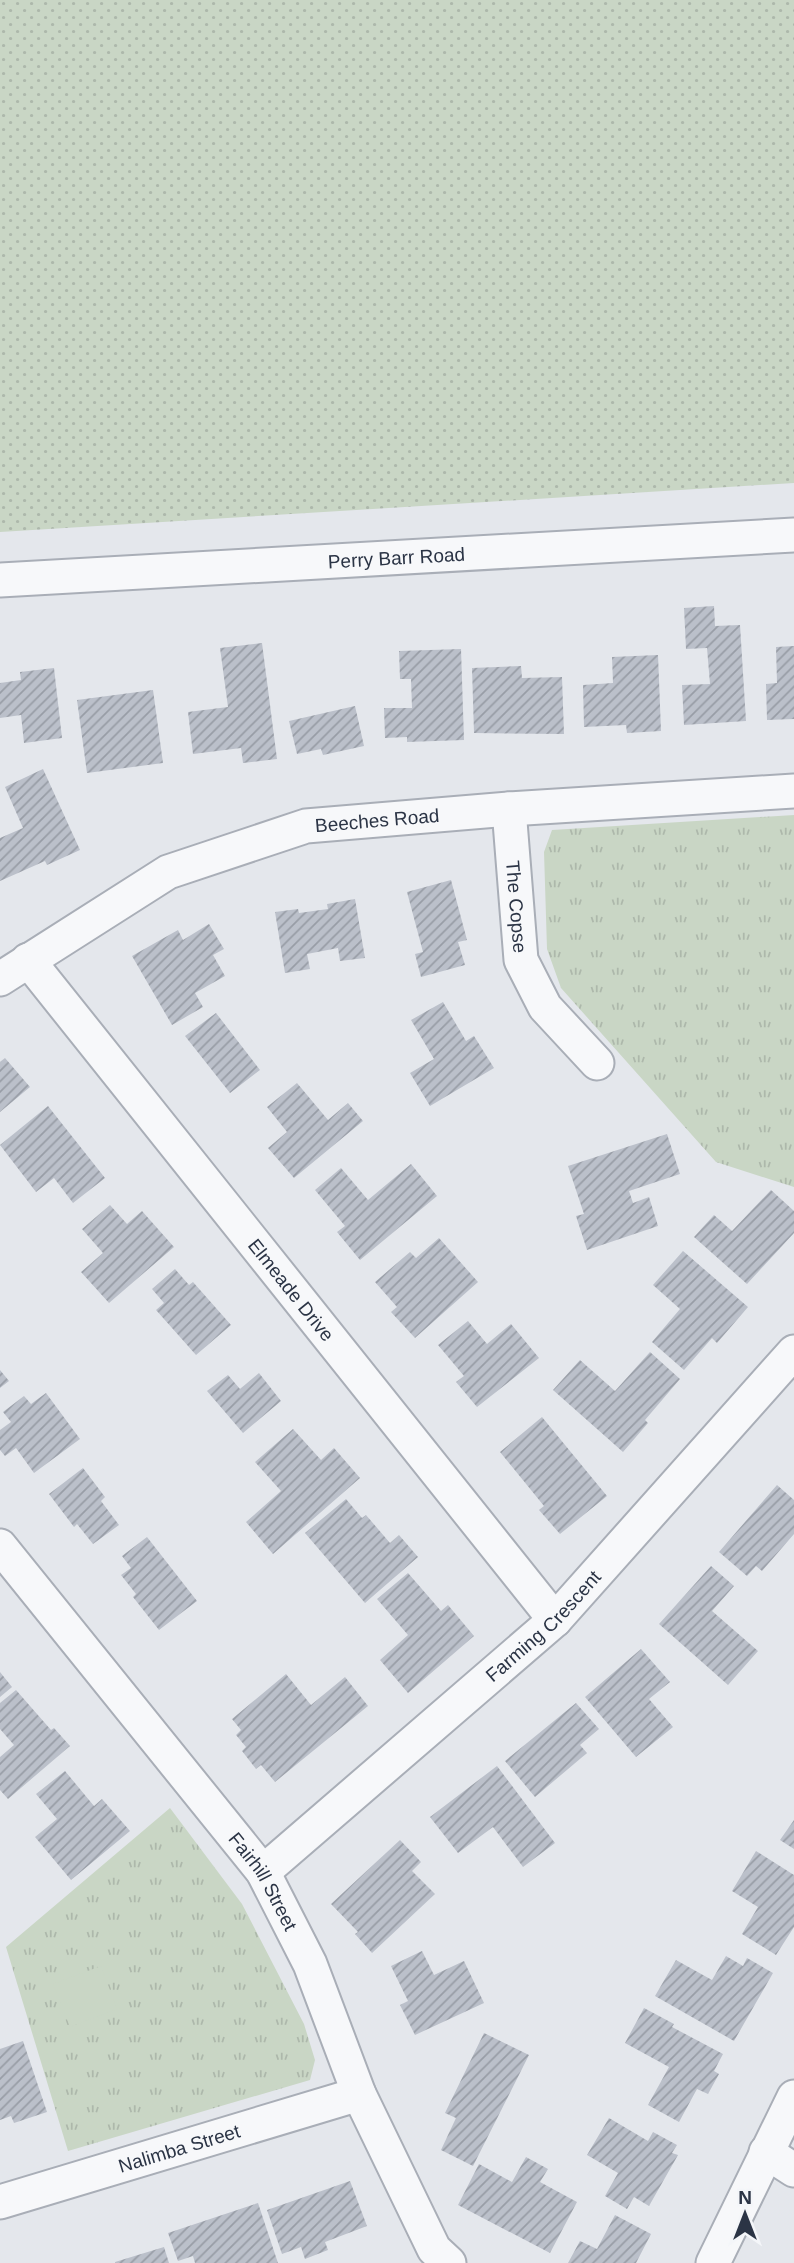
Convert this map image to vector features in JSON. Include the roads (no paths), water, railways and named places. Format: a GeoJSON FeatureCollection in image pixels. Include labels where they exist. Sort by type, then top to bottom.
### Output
{"type":"FeatureCollection","features":[{"type":"Feature","properties":{"kind":"street","name":"Perry Barr Road"},"geometry":{"type":"LineString","coordinates":[[0,580],[794,535]]}},
{"type":"Feature","properties":{"kind":"street","name":"Beeches Road"},"geometry":{"type":"LineString","coordinates":[[0,979],[168,872],[306,826],[509,809],[794,791]]}},
{"type":"Feature","properties":{"kind":"street","name":"The Copse"},"geometry":{"type":"LineString","coordinates":[[509,809],[521,960],[545,1007],[597,1063]]}},
{"type":"Feature","properties":{"kind":"street","name":"Elmeade Drive"},"geometry":{"type":"LineString","coordinates":[[28,960],[555,1620]]}},
{"type":"Feature","properties":{"kind":"street","name":"Farming Crescent"},"geometry":{"type":"LineString","coordinates":[[263,1872],[555,1620],[794,1352]]}},
{"type":"Feature","properties":{"kind":"street","name":"Fairhill Street"},"geometry":{"type":"LineString","coordinates":[[0,1546],[263,1872],[310,1964],[359,2094],[433,2249],[449,2263]]}},
{"type":"Feature","properties":{"kind":"street","name":"Nalimba Street"},"geometry":{"type":"LineString","coordinates":[[0,2202],[359,2094]]}},
{"type":"Feature","properties":{"kind":"street"},"geometry":{"type":"LineString","coordinates":[[713,2263],[794,2096]]}},
{"type":"Feature","properties":{"kind":"street"},"geometry":{"type":"LineString","coordinates":[[766,2152],[794,2170]]}}]}
